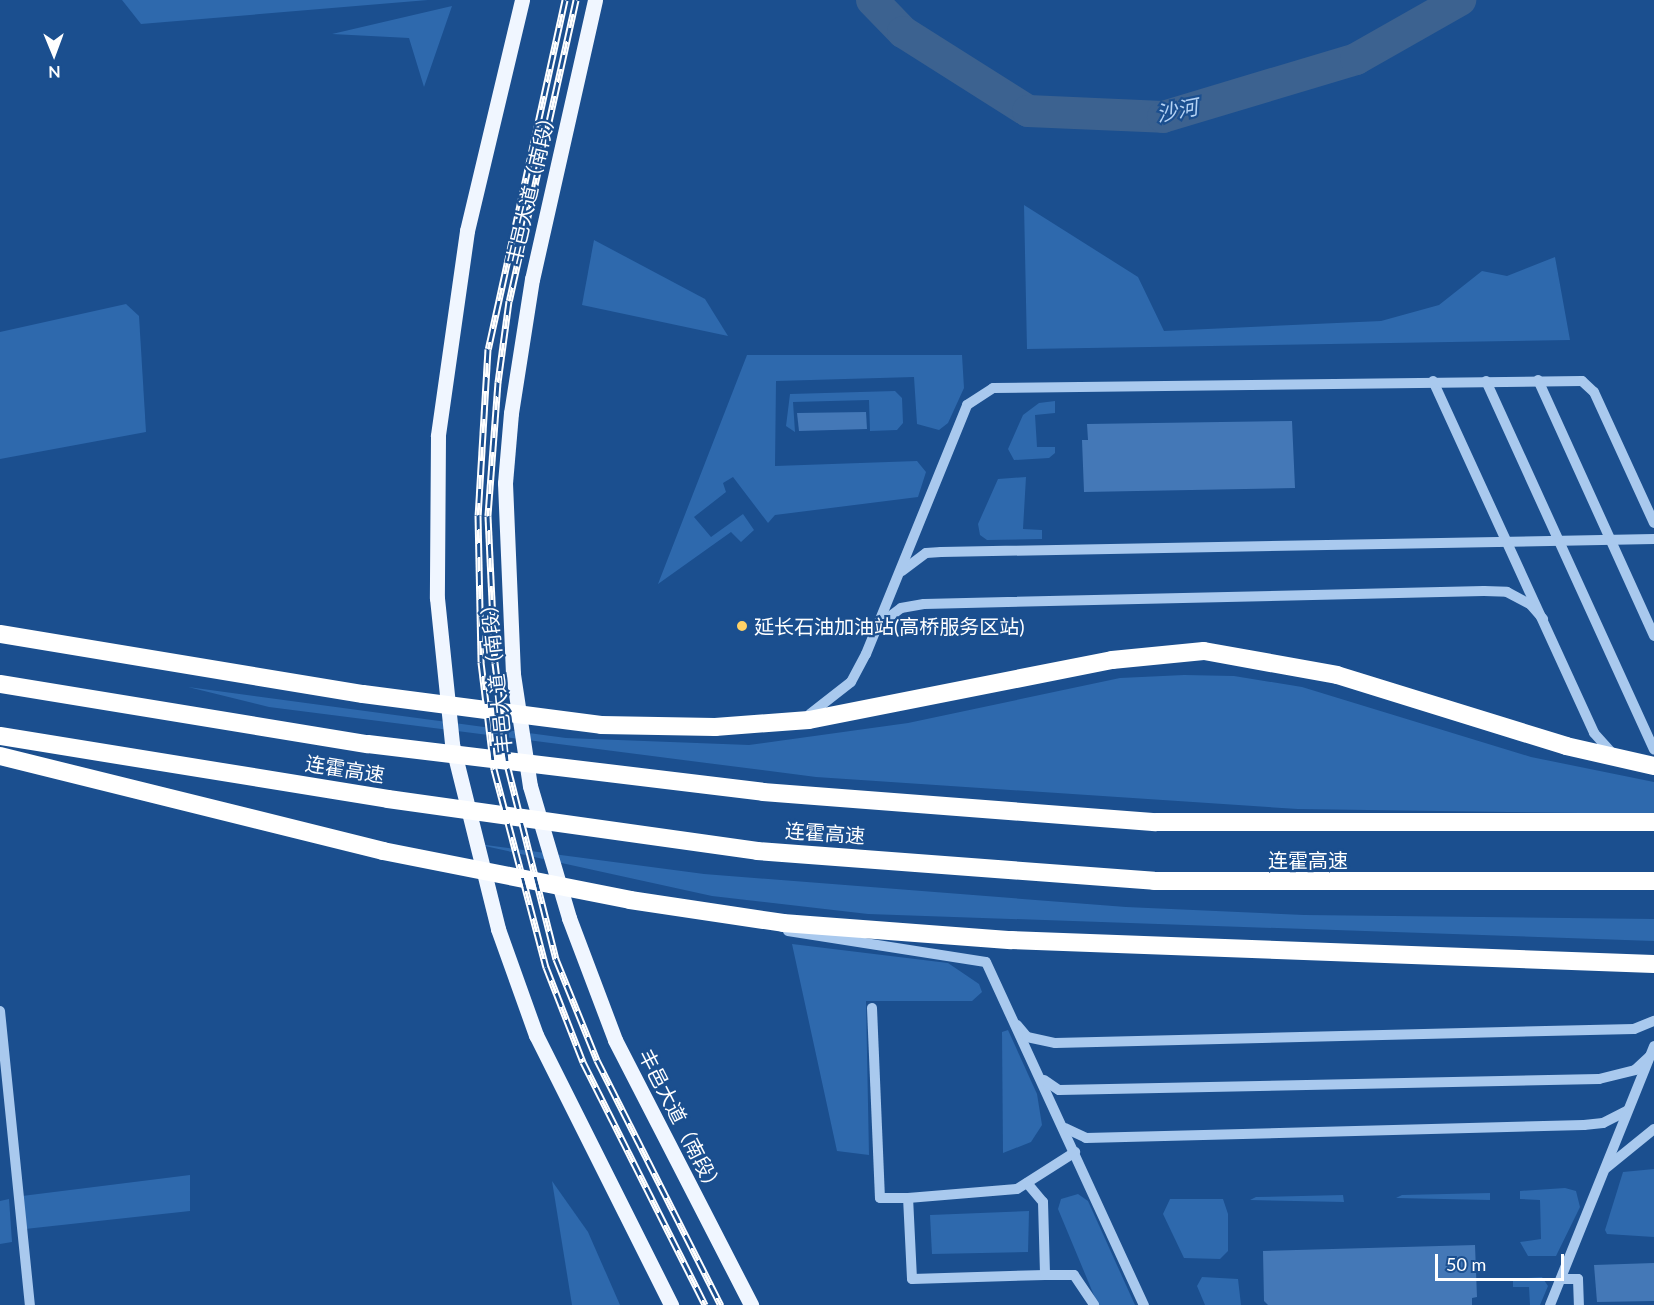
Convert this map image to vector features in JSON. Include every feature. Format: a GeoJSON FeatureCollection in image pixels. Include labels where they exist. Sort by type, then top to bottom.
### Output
{"type":"FeatureCollection","features":[{"type":"Feature","properties":{"kind":"highway"},"geometry":{"type":"LineString","coordinates":[[0,634],[363,694],[601,724],[716,727],[788,722],[1112,660],[1204,651],[1337,675],[1621,760],[1654,766]]}},
{"type":"Feature","properties":{"kind":"highway","name":"连霍高速"},"geometry":{"type":"LineString","coordinates":[[0,684],[368,744],[607,777],[1156,822],[1654,822]]}},
{"type":"Feature","properties":{"kind":"highway","name":"连霍高速"},"geometry":{"type":"LineString","coordinates":[[0,736],[388,799],[629,830],[757,851],[1154,882],[1654,881]]}},
{"type":"Feature","properties":{"kind":"highway"},"geometry":{"type":"LineString","coordinates":[[0,756],[383,851],[630,900],[746,918],[1011,940],[1654,964]]}},
{"type":"Feature","properties":{"kind":"main road"},"geometry":{"type":"LineString","coordinates":[[522,0],[465,241],[438,436],[437,598],[452,744],[498,929],[536,1035],[671,1305]]}},
{"type":"Feature","properties":{"kind":"main road","name":"丰邑大道（南段）"},"geometry":{"type":"LineString","coordinates":[[595,0],[532,279],[511,413],[505,504],[513,674],[530,786],[569,918],[615,1040],[751,1305]]}},
{"type":"Feature","properties":{"kind":"street"},"geometry":{"type":"LineString","coordinates":[[1538,380],[1654,636]]}},
{"type":"Feature","properties":{"kind":"street"},"geometry":{"type":"LineString","coordinates":[[1433,381],[1594,733],[1621,760]]}},
{"type":"Feature","properties":{"kind":"street"},"geometry":{"type":"LineString","coordinates":[[1486,381],[1654,750]]}},
{"type":"Feature","properties":{"kind":"street"},"geometry":{"type":"LineString","coordinates":[[788,722],[817,712],[851,682],[880,625],[966,405],[993,388],[1582,381],[1594,392],[1654,523]]}},
{"type":"Feature","properties":{"kind":"street"},"geometry":{"type":"LineString","coordinates":[[898,575],[910,562],[941,552],[1654,539]]}},
{"type":"Feature","properties":{"kind":"street"},"geometry":{"type":"LineString","coordinates":[[880,625],[901,608],[924,604],[1484,591],[1507,592],[1530,604],[1542,619]]}},
{"type":"Feature","properties":{"kind":"street"},"geometry":{"type":"LineString","coordinates":[[746,918],[775,929],[986,962],[1144,1305]]}},
{"type":"Feature","properties":{"kind":"street"},"geometry":{"type":"LineString","coordinates":[[872,1008],[880,1198],[987,1193],[1027,1183],[1075,1152]]}},
{"type":"Feature","properties":{"kind":"street"},"geometry":{"type":"LineString","coordinates":[[0,1011],[30,1305]]}},
{"type":"Feature","properties":{"kind":"street"},"geometry":{"type":"LineString","coordinates":[[1017,1025],[1028,1037],[1055,1043],[1634,1029],[1654,1021]]}},
{"type":"Feature","properties":{"kind":"street"},"geometry":{"type":"LineString","coordinates":[[1040,1075],[1059,1090],[1599,1079],[1635,1070],[1652,1051]]}},
{"type":"Feature","properties":{"kind":"street"},"geometry":{"type":"LineString","coordinates":[[1550,1305],[1652,1051]]}},
{"type":"Feature","properties":{"kind":"street"},"geometry":{"type":"LineString","coordinates":[[1063,1125],[1074,1136],[1086,1138],[1584,1125],[1603,1123],[1627,1111]]}},
{"type":"Feature","properties":{"kind":"street"},"geometry":{"type":"LineString","coordinates":[[1603,1170],[1654,1129]]}},
{"type":"Feature","properties":{"kind":"street"},"geometry":{"type":"LineString","coordinates":[[1027,1183],[1043,1202],[1045,1275]]}},
{"type":"Feature","properties":{"kind":"street"},"geometry":{"type":"LineString","coordinates":[[908,1198],[912,1279],[1074,1275],[1094,1305]]}},
{"type":"Feature","properties":{"kind":"street"},"geometry":{"type":"LineString","coordinates":[[1561,1278],[1578,1279],[1579,1305]]}},
{"type":"Feature","properties":{"kind":"shaded area"},"geometry":{"type":"Polygon","coordinates":[[[122,0],[428,0],[141,24],[122,0]]]}},
{"type":"Feature","properties":{"kind":"shaded area"},"geometry":{"type":"Polygon","coordinates":[[[452,6],[424,87],[409,38],[332,34],[452,6]]]}},
{"type":"Feature","properties":{"kind":"shaded area"},"geometry":{"type":"Polygon","coordinates":[[[1024,205],[1138,277],[1164,331],[1381,321],[1439,305],[1482,271],[1507,276],[1555,257],[1570,340],[1027,349],[1024,205]]]}},
{"type":"Feature","properties":{"kind":"shaded area"},"geometry":{"type":"Polygon","coordinates":[[[594,240],[705,299],[728,336],[582,305],[594,240]]]}},
{"type":"Feature","properties":{"kind":"shaded area"},"geometry":{"type":"Polygon","coordinates":[[[126,304],[139,316],[146,432],[0,459],[0,332],[126,304]]]}},
{"type":"Feature","properties":{"kind":"shaded area"},"geometry":{"type":"Polygon","coordinates":[[[747,355],[962,355],[964,388],[948,423],[939,430],[917,424],[914,377],[776,381],[775,466],[917,461],[926,472],[918,497],[775,515],[768,523],[733,477],[723,483],[726,492],[694,517],[711,537],[743,514],[754,530],[741,542],[731,532],[658,584],[747,355]]]}},
{"type":"Feature","properties":{"kind":"shaded area"},"geometry":{"type":"Polygon","coordinates":[[[895,391],[902,398],[903,423],[897,430],[870,431],[869,400],[793,402],[795,432],[786,426],[790,394],[895,391]]]}},
{"type":"Feature","properties":{"kind":"shaded area"},"geometry":{"type":"Polygon","coordinates":[[[1055,401],[1055,413],[1035,415],[1037,447],[1055,447],[1055,453],[1049,458],[1014,460],[1008,449],[1023,415],[1039,403],[1055,401]]]}},
{"type":"Feature","properties":{"kind":"shaded area"},"geometry":{"type":"Polygon","coordinates":[[[1026,477],[1023,529],[1042,530],[1042,539],[987,540],[980,535],[978,524],[998,479],[1026,477]]]}},
{"type":"Feature","properties":{"kind":"shaded area"},"geometry":{"type":"Polygon","coordinates":[[[1184,675],[1234,676],[1302,687],[1531,757],[1654,782],[1654,814],[1298,809],[816,777],[269,707],[188,687],[566,738],[749,745],[908,723],[1120,678],[1184,675]]]}},
{"type":"Feature","properties":{"kind":"shaded area"},"geometry":{"type":"Polygon","coordinates":[[[471,843],[704,874],[1126,907],[1304,915],[1654,919],[1654,941],[868,914],[712,896],[471,843]]]}},
{"type":"Feature","properties":{"kind":"shaded area"},"geometry":{"type":"Polygon","coordinates":[[[792,944],[948,963],[979,984],[982,992],[972,1001],[866,1001],[869,1155],[837,1151],[792,944]]]}},
{"type":"Feature","properties":{"kind":"shaded area"},"geometry":{"type":"Polygon","coordinates":[[[1008,1030],[1037,1094],[1042,1125],[1031,1142],[1003,1153],[1002,1032],[1008,1030]]]}},
{"type":"Feature","properties":{"kind":"shaded area"},"geometry":{"type":"Polygon","coordinates":[[[1654,1169],[1654,1237],[1607,1234],[1605,1230],[1623,1172],[1654,1169]]]}},
{"type":"Feature","properties":{"kind":"shaded area"},"geometry":{"type":"Polygon","coordinates":[[[190,1175],[190,1211],[25,1229],[22,1196],[190,1175]]]}},
{"type":"Feature","properties":{"kind":"shaded area"},"geometry":{"type":"Polygon","coordinates":[[[552,1181],[588,1232],[620,1305],[572,1305],[552,1181]]]}},
{"type":"Feature","properties":{"kind":"shaded area"},"geometry":{"type":"Polygon","coordinates":[[[1565,1188],[1576,1191],[1580,1207],[1556,1256],[1528,1256],[1520,1242],[1541,1239],[1540,1200],[1520,1199],[1520,1191],[1565,1188]]]}},
{"type":"Feature","properties":{"kind":"shaded area"},"geometry":{"type":"Polygon","coordinates":[[[1490,1193],[1490,1200],[1396,1198],[1402,1195],[1490,1193]]]}},
{"type":"Feature","properties":{"kind":"shaded area"},"geometry":{"type":"Polygon","coordinates":[[[1078,1194],[1088,1201],[1135,1305],[1098,1305],[1058,1209],[1061,1199],[1078,1194]]]}},
{"type":"Feature","properties":{"kind":"shaded area"},"geometry":{"type":"Polygon","coordinates":[[[1343,1195],[1344,1202],[1250,1200],[1256,1197],[1343,1195]]]}},
{"type":"Feature","properties":{"kind":"shaded area"},"geometry":{"type":"Polygon","coordinates":[[[9,1199],[12,1242],[0,1244],[0,1201],[9,1199]]]}},
{"type":"Feature","properties":{"kind":"shaded area"},"geometry":{"type":"Polygon","coordinates":[[[1170,1199],[1223,1199],[1228,1214],[1228,1251],[1220,1259],[1184,1258],[1163,1214],[1170,1199]]]}},
{"type":"Feature","properties":{"kind":"shaded area"},"geometry":{"type":"Polygon","coordinates":[[[1029,1211],[1028,1252],[932,1254],[930,1215],[1029,1211]]]}},
{"type":"Feature","properties":{"kind":"shaded area"},"geometry":{"type":"Polygon","coordinates":[[[1202,1277],[1238,1279],[1241,1305],[1205,1305],[1197,1286],[1202,1277]]]}},
{"type":"Feature","properties":{"kind":"shaded area"},"geometry":{"type":"Polygon","coordinates":[[[1542,1277],[1548,1286],[1540,1305],[1530,1305],[1529,1287],[1513,1287],[1513,1279],[1542,1277]]]}},
{"type":"Feature","properties":{"kind":"building"},"geometry":{"type":"Polygon","coordinates":[[[866,412],[867,429],[799,431],[797,413],[866,412]]]}},
{"type":"Feature","properties":{"kind":"building"},"geometry":{"type":"Polygon","coordinates":[[[1292,421],[1295,488],[1084,492],[1082,440],[1088,440],[1087,424],[1292,421]]]}},
{"type":"Feature","properties":{"kind":"building"},"geometry":{"type":"Polygon","coordinates":[[[1475,1245],[1477,1297],[1472,1298],[1472,1305],[1268,1305],[1264,1301],[1263,1251],[1475,1245]]]}},
{"type":"Feature","properties":{"kind":"building"},"geometry":{"type":"Polygon","coordinates":[[[1654,1263],[1654,1301],[1597,1302],[1594,1265],[1654,1263]]]}},
{"type":"Feature","properties":{"kind":"waterway","name":"沙河"},"geometry":{"type":"LineString","coordinates":[[872,0],[903,32],[1028,111],[1163,117],[1356,59],[1460,0]]}},
{"type":"Feature","properties":{"kind":"railway"},"geometry":{"type":"LineString","coordinates":[[565,0],[488,349],[478,515],[481,662],[494,769],[546,967],[583,1062],[705,1305]]}},
{"type":"Feature","properties":{"kind":"railway"},"geometry":{"type":"LineString","coordinates":[[576,0],[509,301],[498,382],[488,516],[495,663],[508,768],[556,959],[597,1060],[721,1305]]}},
{"type":"Feature","properties":{"kind":"place","name":"延长石油加油站(高桥服务区站)"},"geometry":{"type":"Point","coordinates":[742,626]}}]}
